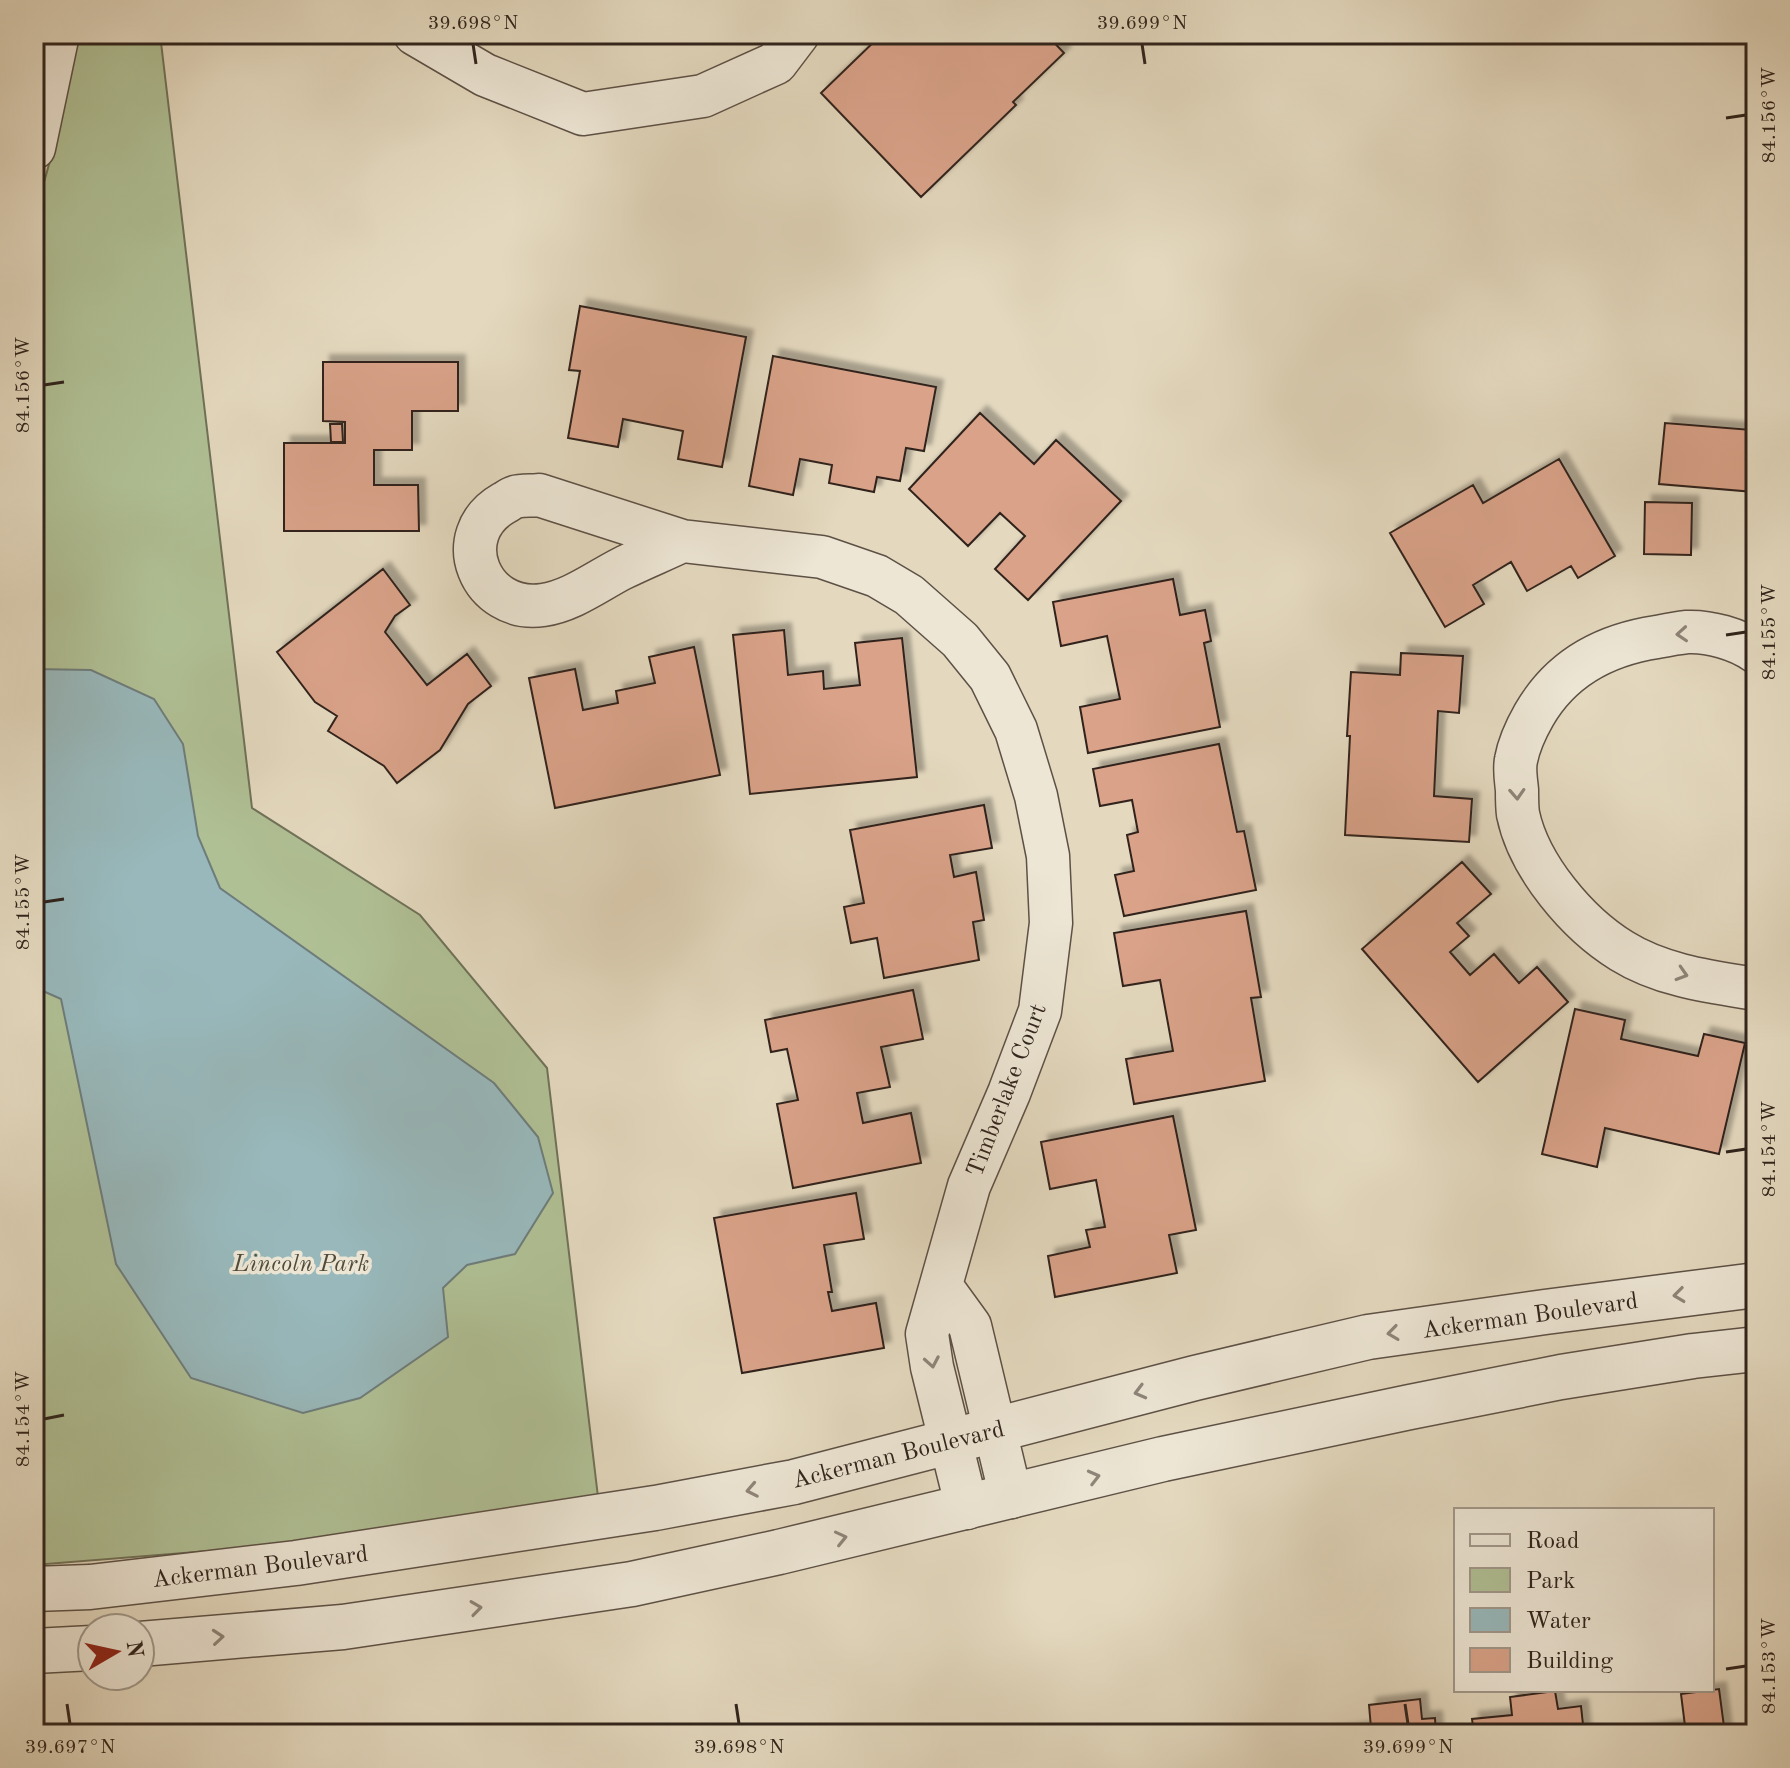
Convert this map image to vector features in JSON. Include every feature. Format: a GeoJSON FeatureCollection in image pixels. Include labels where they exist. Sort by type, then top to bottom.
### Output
{"type":"FeatureCollection","features":[{"type":"Feature","properties":{"kind":"street"},"geometry":{"type":"LineString","coordinates":[[34,148],[58,34]]}},
{"type":"Feature","properties":{"kind":"street"},"geometry":{"type":"LineString","coordinates":[[415,34],[485,75],[583,114],[703,96],[776,63],[798,34]]}},
{"type":"Feature","properties":{"kind":"street","name":"Timberlake Court"},"geometry":{"type":"LineString","coordinates":[[682,541],[822,557],[877,576],[909,595],[960,640],[990,677],[1016,730],[1036,796],[1048,856],[1051,923],[1040,1011],[969,1186],[927,1334],[932,1367],[967,1508]]}},
{"type":"Feature","properties":{"kind":"street"},"geometry":{"type":"LineString","coordinates":[[1756,652],[1720,636],[1688,632],[1635,640],[1597,654],[1571,670],[1544,698],[1524,734],[1515,762],[1518,814],[1529,848],[1550,881],[1589,927],[1624,952],[1655,966],[1703,981],[1756,989]]}},
{"type":"Feature","properties":{"kind":"street","name":"Ackerman Boulevard"},"geometry":{"type":"LineString","coordinates":[[34,1589],[90,1587],[296,1563],[655,1508],[794,1482],[1195,1378],[1368,1337],[1756,1285]]}},
{"type":"Feature","properties":{"kind":"street"},"geometry":{"type":"LineString","coordinates":[[941,1286],[970,1326],[1011,1497]]}},
{"type":"Feature","properties":{"kind":"street"},"geometry":{"type":"LineString","coordinates":[[156,1643],[343,1627],[632,1584],[967,1508],[1163,1459],[1410,1407],[1561,1377],[1756,1349]]}},
{"type":"Feature","properties":{"kind":"street"},"geometry":{"type":"LineString","coordinates":[[34,1651],[76,1649]]}},
{"type":"Feature","properties":{"kind":"green space","name":"Lincoln Park"},"geometry":{"type":"Polygon","coordinates":[[[78,34],[160,34],[252,808],[420,915],[547,1068],[598,1497],[445,1523],[246,1548],[34,1565],[34,215],[59,125],[78,34]]]}},
{"type":"Feature","properties":{"kind":"water"},"geometry":{"type":"Polygon","coordinates":[[[34,669],[91,670],[154,699],[183,744],[198,836],[220,888],[494,1083],[538,1137],[553,1193],[515,1254],[467,1265],[443,1288],[448,1337],[360,1398],[303,1413],[191,1378],[116,1264],[61,999],[34,987],[34,669]]]}},
{"type":"Feature","properties":{"kind":"building"},"geometry":{"type":"Polygon","coordinates":[[[882,34],[1046,34],[1064,53],[1013,102],[1016,105],[921,197],[821,93],[882,34]]]}},
{"type":"Feature","properties":{"kind":"building"},"geometry":{"type":"Polygon","coordinates":[[[580,306],[746,337],[722,467],[678,459],[683,431],[623,419],[618,447],[568,438],[580,371],[569,370],[580,306]]]}},
{"type":"Feature","properties":{"kind":"building"},"geometry":{"type":"Polygon","coordinates":[[[773,356],[936,387],[924,451],[906,448],[900,481],[877,477],[874,492],[829,483],[832,465],[800,459],[793,495],[749,486],[773,356]]]}},
{"type":"Feature","properties":{"kind":"building"},"geometry":{"type":"Polygon","coordinates":[[[323,362],[458,362],[458,411],[412,411],[412,450],[374,450],[374,485],[418,485],[419,531],[284,531],[284,443],[345,443],[345,422],[323,421],[323,362]]]}},
{"type":"Feature","properties":{"kind":"building"},"geometry":{"type":"Polygon","coordinates":[[[980,413],[1034,464],[1056,440],[1121,501],[1028,600],[995,569],[1025,536],[1000,513],[968,546],[909,489],[980,413]]]}},
{"type":"Feature","properties":{"kind":"building"},"geometry":{"type":"Polygon","coordinates":[[[1752,415],[1756,415],[1756,507],[1753,507],[1754,492],[1659,484],[1665,423],[1751,430],[1752,415]]]}},
{"type":"Feature","properties":{"kind":"building"},"geometry":{"type":"Polygon","coordinates":[[[330,424],[342,424],[343,442],[331,442],[330,424]]]}},
{"type":"Feature","properties":{"kind":"building"},"geometry":{"type":"Polygon","coordinates":[[[1559,459],[1615,556],[1578,578],[1571,566],[1527,591],[1511,562],[1473,585],[1484,604],[1445,627],[1390,533],[1473,485],[1483,503],[1559,459]]]}},
{"type":"Feature","properties":{"kind":"building"},"geometry":{"type":"Polygon","coordinates":[[[1645,502],[1692,503],[1691,555],[1644,554],[1645,502]]]}},
{"type":"Feature","properties":{"kind":"building"},"geometry":{"type":"Polygon","coordinates":[[[383,569],[410,605],[395,616],[385,632],[427,685],[467,654],[491,686],[468,704],[440,750],[397,783],[384,766],[328,731],[337,716],[315,702],[277,652],[383,569]]]}},
{"type":"Feature","properties":{"kind":"building"},"geometry":{"type":"Polygon","coordinates":[[[1173,579],[1180,615],[1205,610],[1211,641],[1204,643],[1220,727],[1088,753],[1080,707],[1120,699],[1107,636],[1061,646],[1053,602],[1173,579]]]}},
{"type":"Feature","properties":{"kind":"building"},"geometry":{"type":"Polygon","coordinates":[[[784,630],[788,675],[823,671],[824,689],[860,685],[855,643],[902,638],[917,777],[750,794],[733,635],[784,630]]]}},
{"type":"Feature","properties":{"kind":"building"},"geometry":{"type":"Polygon","coordinates":[[[694,647],[720,775],[555,808],[529,678],[575,669],[583,710],[618,703],[616,691],[655,683],[649,657],[694,647]]]}},
{"type":"Feature","properties":{"kind":"building"},"geometry":{"type":"Polygon","coordinates":[[[1401,653],[1463,656],[1459,713],[1438,711],[1434,796],[1472,799],[1469,842],[1345,835],[1351,672],[1400,675],[1401,653]]]}},
{"type":"Feature","properties":{"kind":"building"},"geometry":{"type":"Polygon","coordinates":[[[1219,744],[1237,832],[1244,831],[1256,890],[1124,916],[1115,875],[1134,871],[1127,835],[1138,832],[1132,800],[1100,806],[1093,769],[1219,744]]]}},
{"type":"Feature","properties":{"kind":"building"},"geometry":{"type":"Polygon","coordinates":[[[984,805],[992,848],[950,855],[954,877],[976,872],[984,920],[973,922],[979,960],[884,978],[877,938],[851,943],[844,907],[864,903],[850,830],[984,805]]]}},
{"type":"Feature","properties":{"kind":"building"},"geometry":{"type":"Polygon","coordinates":[[[1462,862],[1491,894],[1457,923],[1469,936],[1450,952],[1470,975],[1494,954],[1519,983],[1537,967],[1568,1002],[1478,1082],[1362,949],[1462,862]]]}},
{"type":"Feature","properties":{"kind":"building"},"geometry":{"type":"Polygon","coordinates":[[[1246,911],[1261,997],[1251,998],[1265,1081],[1134,1104],[1126,1059],[1173,1051],[1160,980],[1123,986],[1114,933],[1246,911]]]}},
{"type":"Feature","properties":{"kind":"building"},"geometry":{"type":"Polygon","coordinates":[[[913,990],[923,1039],[881,1047],[890,1087],[857,1093],[863,1123],[911,1113],[921,1163],[793,1188],[777,1104],[798,1100],[787,1049],[771,1052],[765,1020],[913,990]]]}},
{"type":"Feature","properties":{"kind":"building"},"geometry":{"type":"Polygon","coordinates":[[[1575,1009],[1625,1020],[1621,1039],[1698,1056],[1704,1034],[1745,1043],[1719,1154],[1605,1128],[1597,1167],[1542,1154],[1575,1009]]]}},
{"type":"Feature","properties":{"kind":"building"},"geometry":{"type":"Polygon","coordinates":[[[1173,1116],[1196,1230],[1169,1235],[1177,1273],[1055,1297],[1048,1256],[1090,1247],[1086,1230],[1105,1227],[1096,1180],[1050,1189],[1041,1142],[1173,1116]]]}},
{"type":"Feature","properties":{"kind":"building"},"geometry":{"type":"Polygon","coordinates":[[[856,1193],[864,1239],[824,1245],[832,1292],[828,1292],[832,1311],[876,1303],[884,1348],[742,1373],[714,1218],[856,1193]]]}},
{"type":"Feature","properties":{"kind":"building"},"geometry":{"type":"Polygon","coordinates":[[[1719,1689],[1725,1734],[1626,1734],[1685,1726],[1681,1694],[1719,1689]]]}},
{"type":"Feature","properties":{"kind":"building"},"geometry":{"type":"Polygon","coordinates":[[[1555,1692],[1558,1709],[1581,1706],[1584,1734],[1474,1734],[1472,1719],[1512,1715],[1510,1697],[1555,1692]]]}},
{"type":"Feature","properties":{"kind":"building"},"geometry":{"type":"Polygon","coordinates":[[[1420,1699],[1422,1719],[1435,1718],[1436,1734],[1324,1734],[1371,1728],[1369,1705],[1420,1699]]]}}]}
